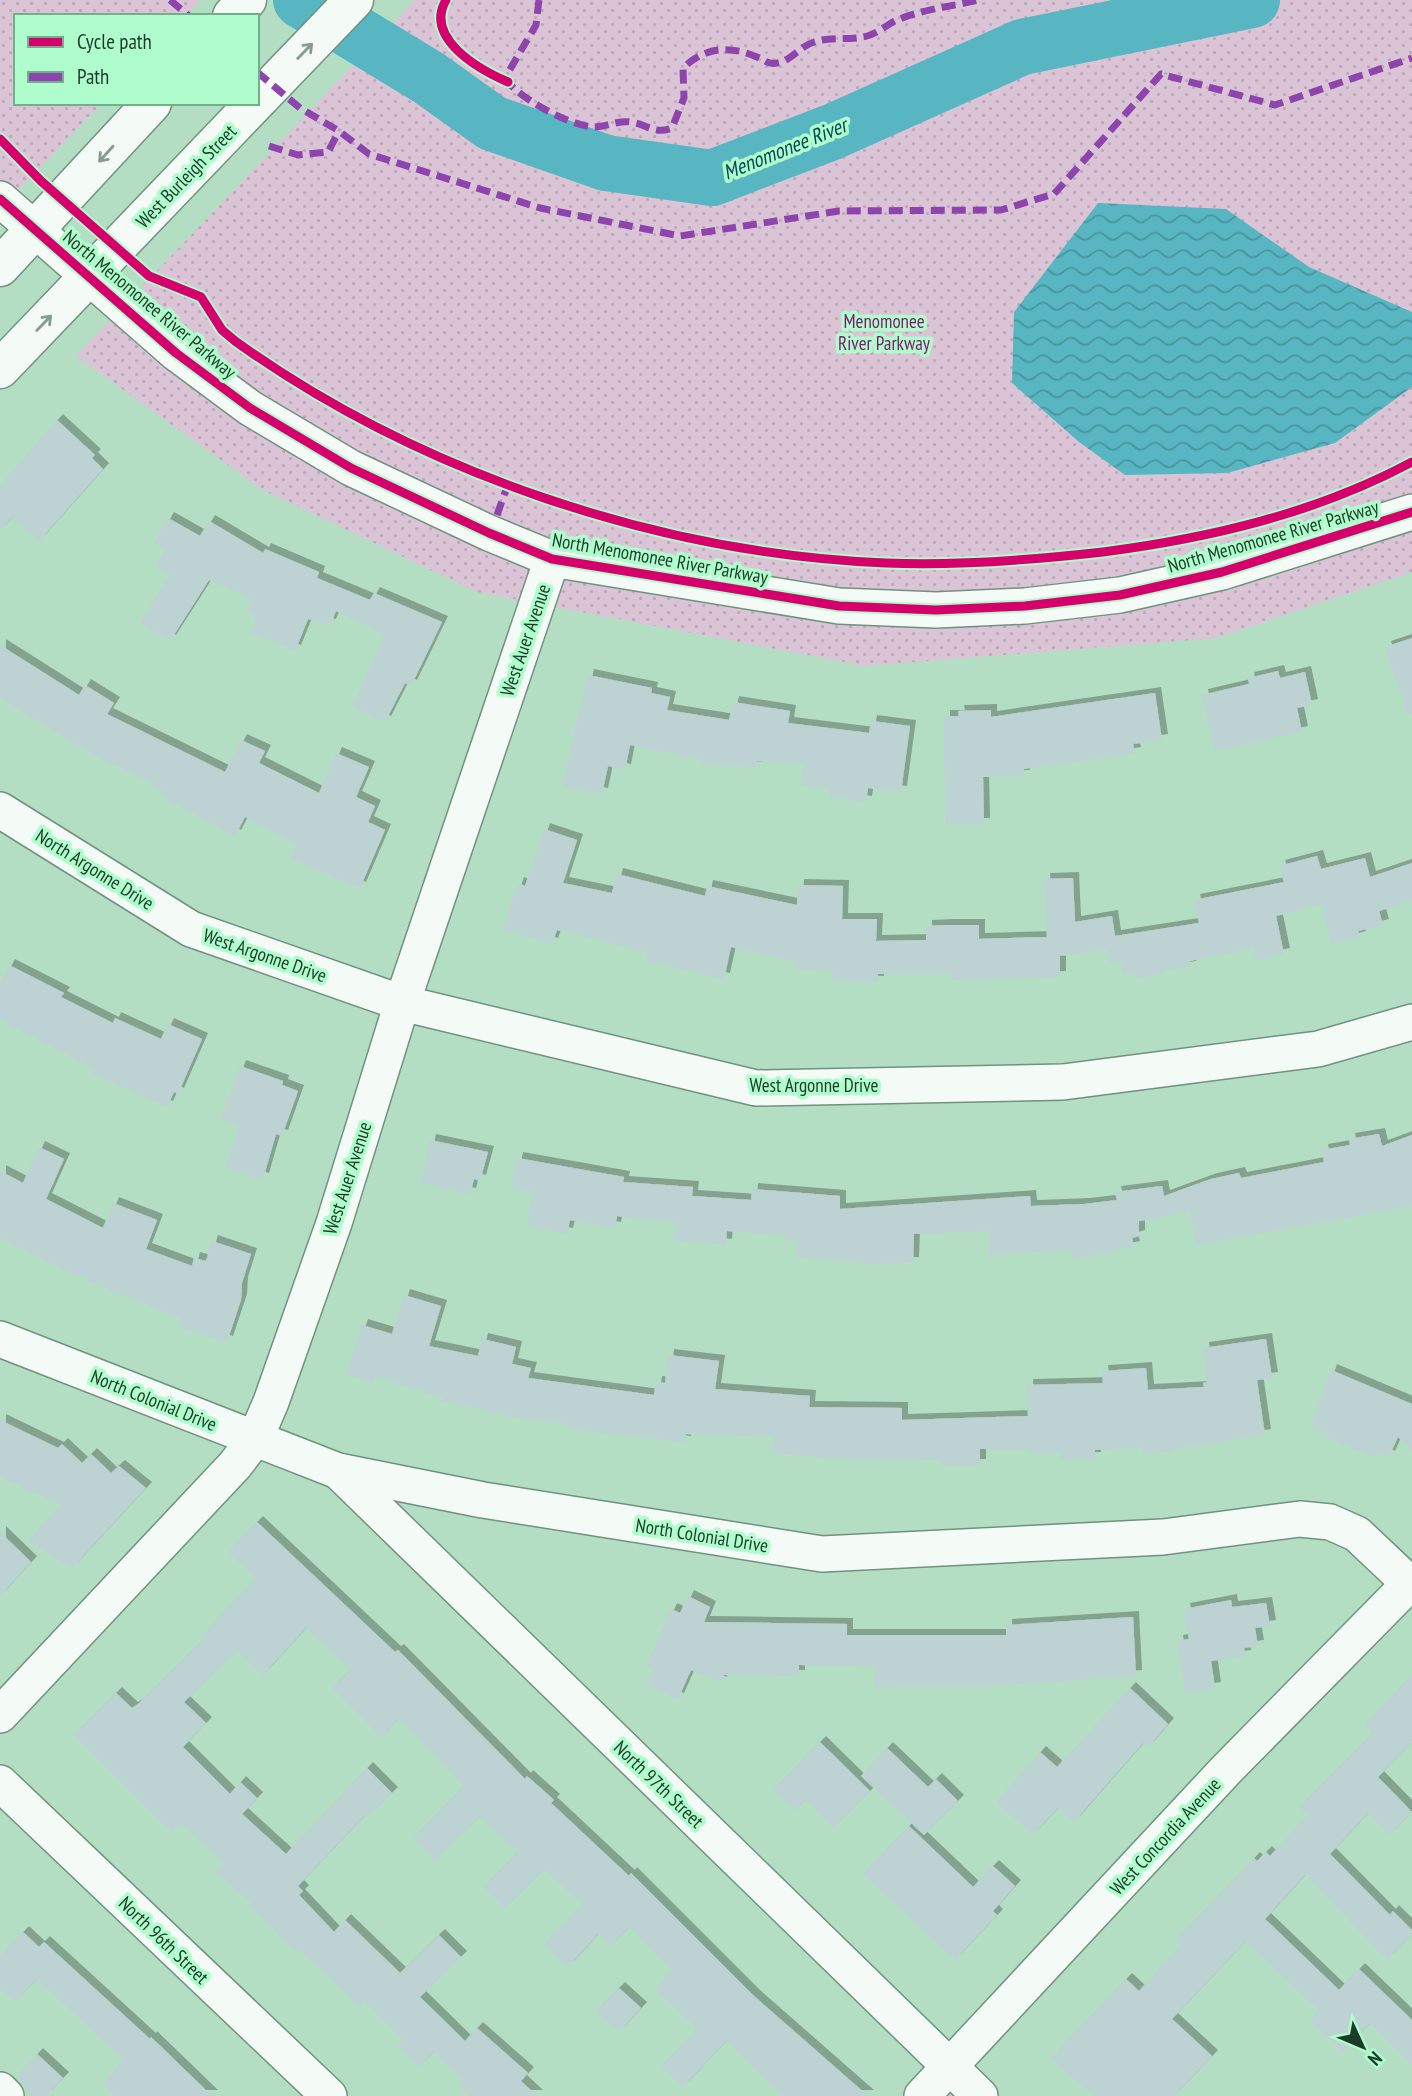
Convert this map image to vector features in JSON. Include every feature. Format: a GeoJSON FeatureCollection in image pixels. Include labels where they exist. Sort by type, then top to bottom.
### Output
{"type":"FeatureCollection","features":[{"type":"Feature","properties":{"kind":"main road"},"geometry":{"type":"LineString","coordinates":[[234,14],[247,0]]}},
{"type":"Feature","properties":{"kind":"main road","name":"West Burleigh Street"},"geometry":{"type":"LineString","coordinates":[[259,99],[354,0]]}},
{"type":"Feature","properties":{"kind":"main road"},"geometry":{"type":"LineString","coordinates":[[0,267],[150,105]]}},
{"type":"Feature","properties":{"kind":"main road","name":"West Burleigh Street"},"geometry":{"type":"LineString","coordinates":[[0,369],[253,105]]}},
{"type":"Feature","properties":{"kind":"street","name":"North Menomonee River Parkway"},"geometry":{"type":"LineString","coordinates":[[0,198],[176,353],[250,408],[351,468],[489,533],[552,559],[839,606],[936,610],[1024,606],[1120,595],[1222,572],[1412,512]]}},
{"type":"Feature","properties":{"kind":"street","name":"West Auer Avenue"},"geometry":{"type":"LineString","coordinates":[[0,1715],[235,1465],[255,1439],[271,1402],[334,1223],[402,1003],[552,559]]}},
{"type":"Feature","properties":{"kind":"street","name":"North Argonne Drive"},"geometry":{"type":"LineString","coordinates":[[0,810],[191,929]]}},
{"type":"Feature","properties":{"kind":"street","name":"West Argonne Drive"},"geometry":{"type":"LineString","coordinates":[[191,929],[402,1003],[756,1088],[1063,1082],[1318,1049],[1412,1022]]}},
{"type":"Feature","properties":{"kind":"street","name":"North Colonial Drive"},"geometry":{"type":"LineString","coordinates":[[0,1339],[338,1471],[483,1500],[822,1554],[1163,1537],[1300,1519],[1330,1522],[1357,1534],[1411,1584]]}},
{"type":"Feature","properties":{"kind":"street","name":"North 97th Street"},"geometry":{"type":"LineString","coordinates":[[338,1471],[980,2096]]}},
{"type":"Feature","properties":{"kind":"street","name":"West Concordia Avenue"},"geometry":{"type":"LineString","coordinates":[[922,2096],[1226,1770],[1411,1584]]}},
{"type":"Feature","properties":{"kind":"street","name":"North 96th Street"},"geometry":{"type":"LineString","coordinates":[[0,1783],[329,2096]]}},
{"type":"Feature","properties":{"kind":"street"},"geometry":{"type":"LineString","coordinates":[[0,2090],[6,2096]]}},
{"type":"Feature","properties":{"kind":"green space"},"geometry":{"type":"Polygon","coordinates":[[[0,0],[200,0],[187,14],[14,14],[14,105],[100,105],[0,209],[0,0]]]}},
{"type":"Feature","properties":{"kind":"green space","name":"Menomonee River Parkway"},"geometry":{"type":"Polygon","coordinates":[[[415,0],[1412,0],[1412,572],[1216,638],[865,666],[477,592],[263,490],[76,356],[415,0]]]}},
{"type":"Feature","properties":{"kind":"water"},"geometry":{"type":"Polygon","coordinates":[[[1098,203],[1226,209],[1309,267],[1412,312],[1412,387],[1335,443],[1227,473],[1125,475],[1079,442],[1012,383],[1014,312],[1098,203]]]}},
{"type":"Feature","properties":{"kind":"building"},"geometry":{"type":"Polygon","coordinates":[[[57,420],[95,455],[92,458],[103,469],[39,541],[13,517],[0,531],[0,485],[57,420]]]}},
{"type":"Feature","properties":{"kind":"building"},"geometry":{"type":"Polygon","coordinates":[[[168,518],[200,536],[209,521],[263,553],[265,549],[319,572],[317,578],[370,600],[374,593],[442,622],[411,686],[405,683],[385,722],[352,706],[385,635],[336,611],[330,625],[308,619],[295,651],[250,632],[256,617],[246,612],[252,599],[209,580],[170,641],[140,623],[170,574],[156,566],[165,550],[154,543],[168,518]]]}},
{"type":"Feature","properties":{"kind":"building"},"geometry":{"type":"Polygon","coordinates":[[[1412,638],[1412,713],[1408,714],[1385,647],[1412,638]]]}},
{"type":"Feature","properties":{"kind":"building"},"geometry":{"type":"Polygon","coordinates":[[[0,645],[79,695],[85,685],[114,703],[107,714],[225,772],[241,740],[265,751],[259,763],[319,793],[336,753],[369,767],[356,797],[375,806],[368,822],[385,830],[360,888],[291,859],[297,844],[245,817],[235,836],[160,795],[162,791],[152,786],[153,783],[101,759],[22,712],[0,697],[0,645]]]}},
{"type":"Feature","properties":{"kind":"building"},"geometry":{"type":"Polygon","coordinates":[[[1278,671],[1280,678],[1305,672],[1312,705],[1297,708],[1302,732],[1214,751],[1202,695],[1249,684],[1248,678],[1278,671]]]}},
{"type":"Feature","properties":{"kind":"building"},"geometry":{"type":"Polygon","coordinates":[[[588,675],[652,688],[651,693],[670,697],[667,710],[729,720],[733,702],[790,711],[788,723],[869,733],[871,721],[910,726],[901,792],[868,788],[866,802],[829,797],[830,789],[801,785],[804,764],[757,761],[756,768],[701,764],[702,760],[630,745],[625,770],[608,766],[602,794],[562,786],[588,675]]]}},
{"type":"Feature","properties":{"kind":"building"},"geometry":{"type":"Polygon","coordinates":[[[1155,693],[1162,740],[1133,744],[1135,753],[1024,769],[1024,776],[983,777],[984,824],[945,824],[944,716],[959,716],[958,711],[991,710],[991,717],[1155,693]]]}},
{"type":"Feature","properties":{"kind":"building"},"geometry":{"type":"Polygon","coordinates":[[[544,829],[577,840],[563,883],[612,893],[617,874],[705,896],[707,886],[797,905],[798,885],[843,886],[842,919],[877,919],[876,941],[926,940],[926,926],[946,925],[979,925],[979,939],[1047,937],[1044,879],[1073,878],[1075,922],[1112,916],[1115,936],[1199,923],[1194,900],[1284,882],[1279,866],[1317,856],[1321,869],[1365,858],[1370,877],[1412,863],[1412,901],[1379,911],[1383,925],[1358,931],[1360,937],[1332,945],[1321,904],[1276,916],[1284,954],[1256,960],[1253,948],[1190,961],[1190,967],[1135,978],[1135,973],[1123,975],[1121,961],[1109,963],[1107,949],[1060,956],[1060,977],[953,980],[953,974],[878,974],[878,982],[833,981],[833,970],[796,969],[796,962],[731,947],[724,979],[646,961],[648,952],[557,930],[552,944],[503,928],[518,883],[525,886],[544,829]]]}},
{"type":"Feature","properties":{"kind":"building"},"geometry":{"type":"Polygon","coordinates":[[[9,965],[64,993],[61,997],[113,1023],[115,1018],[161,1039],[168,1024],[202,1039],[178,1094],[174,1092],[167,1107],[91,1073],[93,1068],[0,1020],[0,982],[9,965]]]}},
{"type":"Feature","properties":{"kind":"building"},"geometry":{"type":"Polygon","coordinates":[[[240,1066],[283,1081],[282,1085],[298,1091],[282,1136],[276,1134],[263,1179],[226,1167],[239,1126],[221,1120],[240,1066]]]}},
{"type":"Feature","properties":{"kind":"building"},"geometry":{"type":"Polygon","coordinates":[[[1379,1134],[1382,1146],[1412,1135],[1412,1206],[1196,1245],[1190,1212],[1139,1221],[1139,1236],[1132,1238],[1134,1247],[1073,1259],[1071,1250],[989,1255],[989,1231],[914,1234],[913,1263],[865,1264],[796,1256],[797,1241],[784,1240],[785,1235],[727,1231],[726,1245],[673,1240],[675,1222],[617,1216],[615,1228],[570,1220],[567,1234],[527,1226],[533,1192],[511,1188],[517,1158],[624,1177],[623,1182],[693,1187],[692,1196],[751,1200],[752,1189],[840,1196],[840,1209],[1030,1196],[1031,1206],[1084,1204],[1117,1200],[1115,1192],[1162,1186],[1164,1196],[1211,1179],[1239,1173],[1241,1178],[1324,1162],[1322,1150],[1350,1145],[1349,1139],[1379,1134]]]}},
{"type":"Feature","properties":{"kind":"building"},"geometry":{"type":"Polygon","coordinates":[[[430,1140],[488,1152],[480,1181],[474,1179],[470,1194],[421,1183],[430,1140]]]}},
{"type":"Feature","properties":{"kind":"building"},"geometry":{"type":"Polygon","coordinates":[[[39,1147],[64,1159],[46,1199],[103,1228],[113,1203],[157,1220],[146,1249],[192,1266],[194,1258],[206,1261],[212,1241],[251,1254],[242,1283],[241,1300],[227,1342],[178,1326],[181,1318],[108,1290],[0,1238],[0,1171],[23,1183],[39,1147]]]}},
{"type":"Feature","properties":{"kind":"building"},"geometry":{"type":"Polygon","coordinates":[[[404,1295],[441,1306],[429,1346],[478,1356],[482,1339],[516,1347],[512,1364],[531,1368],[528,1378],[654,1395],[656,1382],[665,1383],[668,1355],[719,1361],[715,1389],[810,1396],[809,1407],[902,1408],[902,1420],[1028,1416],[1027,1385],[1103,1383],[1102,1371],[1146,1368],[1148,1390],[1204,1387],[1203,1383],[1207,1382],[1203,1348],[1266,1339],[1272,1378],[1257,1380],[1265,1435],[1142,1454],[1142,1447],[1095,1450],[1095,1458],[1060,1459],[1060,1453],[1029,1453],[1029,1449],[980,1449],[980,1465],[942,1465],[942,1460],[848,1459],[772,1454],[773,1437],[686,1434],[685,1442],[568,1429],[569,1424],[519,1418],[442,1401],[443,1398],[375,1376],[373,1383],[346,1374],[362,1325],[392,1334],[404,1295]]]}},
{"type":"Feature","properties":{"kind":"building"},"geometry":{"type":"Polygon","coordinates":[[[1331,1370],[1412,1404],[1412,1450],[1398,1437],[1389,1457],[1377,1452],[1375,1458],[1327,1438],[1329,1433],[1311,1427],[1331,1370]]]}},
{"type":"Feature","properties":{"kind":"building"},"geometry":{"type":"Polygon","coordinates":[[[0,1420],[58,1448],[62,1444],[82,1463],[91,1454],[111,1473],[119,1466],[146,1488],[72,1568],[28,1541],[60,1505],[0,1477],[0,1420]]]}},
{"type":"Feature","properties":{"kind":"building"},"geometry":{"type":"Polygon","coordinates":[[[257,1522],[395,1652],[398,1650],[525,1779],[527,1776],[554,1800],[551,1803],[629,1876],[631,1873],[754,1996],[868,2096],[783,2096],[726,2041],[683,2087],[661,2066],[697,2029],[655,1989],[672,1970],[629,1927],[610,1947],[598,1934],[568,1967],[544,1945],[581,1904],[544,1869],[505,1908],[483,1887],[518,1852],[479,1817],[435,1860],[413,1838],[464,1786],[399,1719],[381,1737],[332,1688],[350,1670],[306,1628],[263,1675],[237,1651],[184,1702],[206,1723],[183,1747],[230,1794],[240,1782],[257,1798],[242,1814],[286,1854],[367,1768],[392,1793],[367,1817],[365,1815],[298,1886],[303,1891],[299,1895],[334,1932],[345,1920],[400,1973],[439,1935],[461,1957],[420,1997],[465,2041],[477,2028],[528,2073],[521,2081],[537,2096],[468,2096],[459,2086],[461,2077],[433,2052],[419,2067],[398,2046],[403,2040],[364,2001],[359,2006],[299,1949],[295,1952],[250,1906],[252,1904],[217,1873],[224,1864],[181,1823],[171,1832],[74,1735],[116,1693],[132,1708],[138,1704],[204,1639],[201,1636],[256,1579],[228,1552],[257,1522]]]}},
{"type":"Feature","properties":{"kind":"building"},"geometry":{"type":"Polygon","coordinates":[[[0,1532],[31,1562],[0,1596],[0,1532]]]}},
{"type":"Feature","properties":{"kind":"building"},"geometry":{"type":"Polygon","coordinates":[[[688,1596],[710,1607],[704,1622],[847,1624],[847,1635],[1006,1635],[1006,1625],[1133,1617],[1136,1676],[991,1686],[875,1687],[875,1666],[799,1665],[799,1676],[724,1675],[721,1683],[691,1670],[678,1699],[647,1685],[653,1669],[646,1666],[671,1609],[680,1613],[688,1596]]]}},
{"type":"Feature","properties":{"kind":"building"},"geometry":{"type":"Polygon","coordinates":[[[1231,1600],[1232,1607],[1266,1603],[1270,1626],[1255,1628],[1258,1646],[1244,1648],[1245,1656],[1211,1661],[1215,1688],[1185,1693],[1177,1641],[1189,1639],[1184,1609],[1231,1600]]]}},
{"type":"Feature","properties":{"kind":"building"},"geometry":{"type":"Polygon","coordinates":[[[1412,1676],[1412,1743],[1378,1777],[1412,1812],[1390,1835],[1368,1813],[1330,1854],[1390,1915],[1393,1911],[1412,1930],[1412,1935],[1387,1960],[1305,1875],[1265,1919],[1339,1990],[1359,1969],[1412,2020],[1412,2065],[1370,2023],[1343,2052],[1310,2020],[1319,2011],[1246,1941],[1172,2019],[1212,2056],[1174,2096],[1093,2096],[1051,2058],[1126,1979],[1139,1991],[1180,1946],[1175,1941],[1254,1858],[1257,1861],[1266,1852],[1270,1856],[1308,1815],[1299,1807],[1373,1733],[1364,1725],[1412,1676]]]}},
{"type":"Feature","properties":{"kind":"building"},"geometry":{"type":"Polygon","coordinates":[[[1130,1688],[1168,1724],[1148,1747],[1143,1743],[1074,1822],[1058,1808],[1033,1835],[996,1802],[1040,1752],[1057,1767],[1130,1688]]]}},
{"type":"Feature","properties":{"kind":"building"},"geometry":{"type":"Polygon","coordinates":[[[820,1742],[870,1791],[833,1828],[805,1800],[794,1811],[773,1790],[820,1742]]]}},
{"type":"Feature","properties":{"kind":"building"},"geometry":{"type":"Polygon","coordinates":[[[887,1748],[928,1787],[936,1779],[958,1801],[924,1835],[861,1776],[887,1748]]]}},
{"type":"Feature","properties":{"kind":"building"},"geometry":{"type":"Polygon","coordinates":[[[909,1826],[973,1887],[993,1866],[1015,1886],[993,1911],[997,1915],[955,1960],[863,1874],[909,1826]]]}},
{"type":"Feature","properties":{"kind":"building"},"geometry":{"type":"Polygon","coordinates":[[[23,1932],[39,1947],[44,1942],[150,2039],[151,2037],[212,2096],[115,2096],[103,2084],[123,2059],[37,1979],[15,2002],[0,1989],[0,1956],[23,1932]]]}},
{"type":"Feature","properties":{"kind":"building"},"geometry":{"type":"Polygon","coordinates":[[[619,1988],[641,2008],[619,2032],[596,2011],[619,1988]]]}},
{"type":"Feature","properties":{"kind":"building"},"geometry":{"type":"Polygon","coordinates":[[[37,2054],[63,2078],[46,2096],[32,2096],[16,2077],[37,2054]]]}},
{"type":"Feature","properties":{"kind":"waterway","name":"Menomonee River"},"geometry":{"type":"LineString","coordinates":[[301,0],[429,78],[492,123],[606,163],[712,178],[832,132],[1022,47],[1252,0]]}},
{"type":"Feature","properties":{"kind":"marked path"},"geometry":{"type":"LineString","coordinates":[[170,0],[187,14]]}},
{"type":"Feature","properties":{"kind":"marked path"},"geometry":{"type":"LineString","coordinates":[[539,0],[536,25],[509,71],[508,82],[536,104],[572,122],[593,127],[631,122],[655,130],[672,128],[684,98],[683,68],[709,52],[737,51],[769,63],[777,63],[814,42],[867,36],[904,17],[979,0]]}},
{"type":"Feature","properties":{"kind":"marked path"},"geometry":{"type":"LineString","coordinates":[[259,74],[300,108],[339,131],[369,154],[540,208],[680,236],[839,211],[1001,210],[1054,194],[1161,74],[1275,105],[1412,58]]}},
{"type":"Feature","properties":{"kind":"marked path"},"geometry":{"type":"LineString","coordinates":[[269,146],[298,155],[328,152],[339,131]]}},
{"type":"Feature","properties":{"kind":"marked path"},"geometry":{"type":"LineString","coordinates":[[497,515],[508,484]]}},
{"type":"Feature","properties":{"kind":"cycle path"},"geometry":{"type":"LineString","coordinates":[[446,0],[441,14],[442,27],[448,39],[469,60],[508,82]]}},
{"type":"Feature","properties":{"kind":"cycle path"},"geometry":{"type":"LineString","coordinates":[[0,139],[41,181],[149,276],[201,297],[222,330],[307,388],[383,430],[462,467],[545,498],[629,524],[715,543],[801,556],[913,564],[1022,560],[1103,552],[1223,531],[1339,496],[1412,462]]}},
{"type":"Feature","properties":{"kind":"cycle path"},"geometry":{"type":"LineString","coordinates":[[0,199],[176,353],[250,408],[351,468],[489,533],[552,559],[839,606],[936,610],[1025,606],[1120,595],[1222,572],[1412,512]]}}]}
